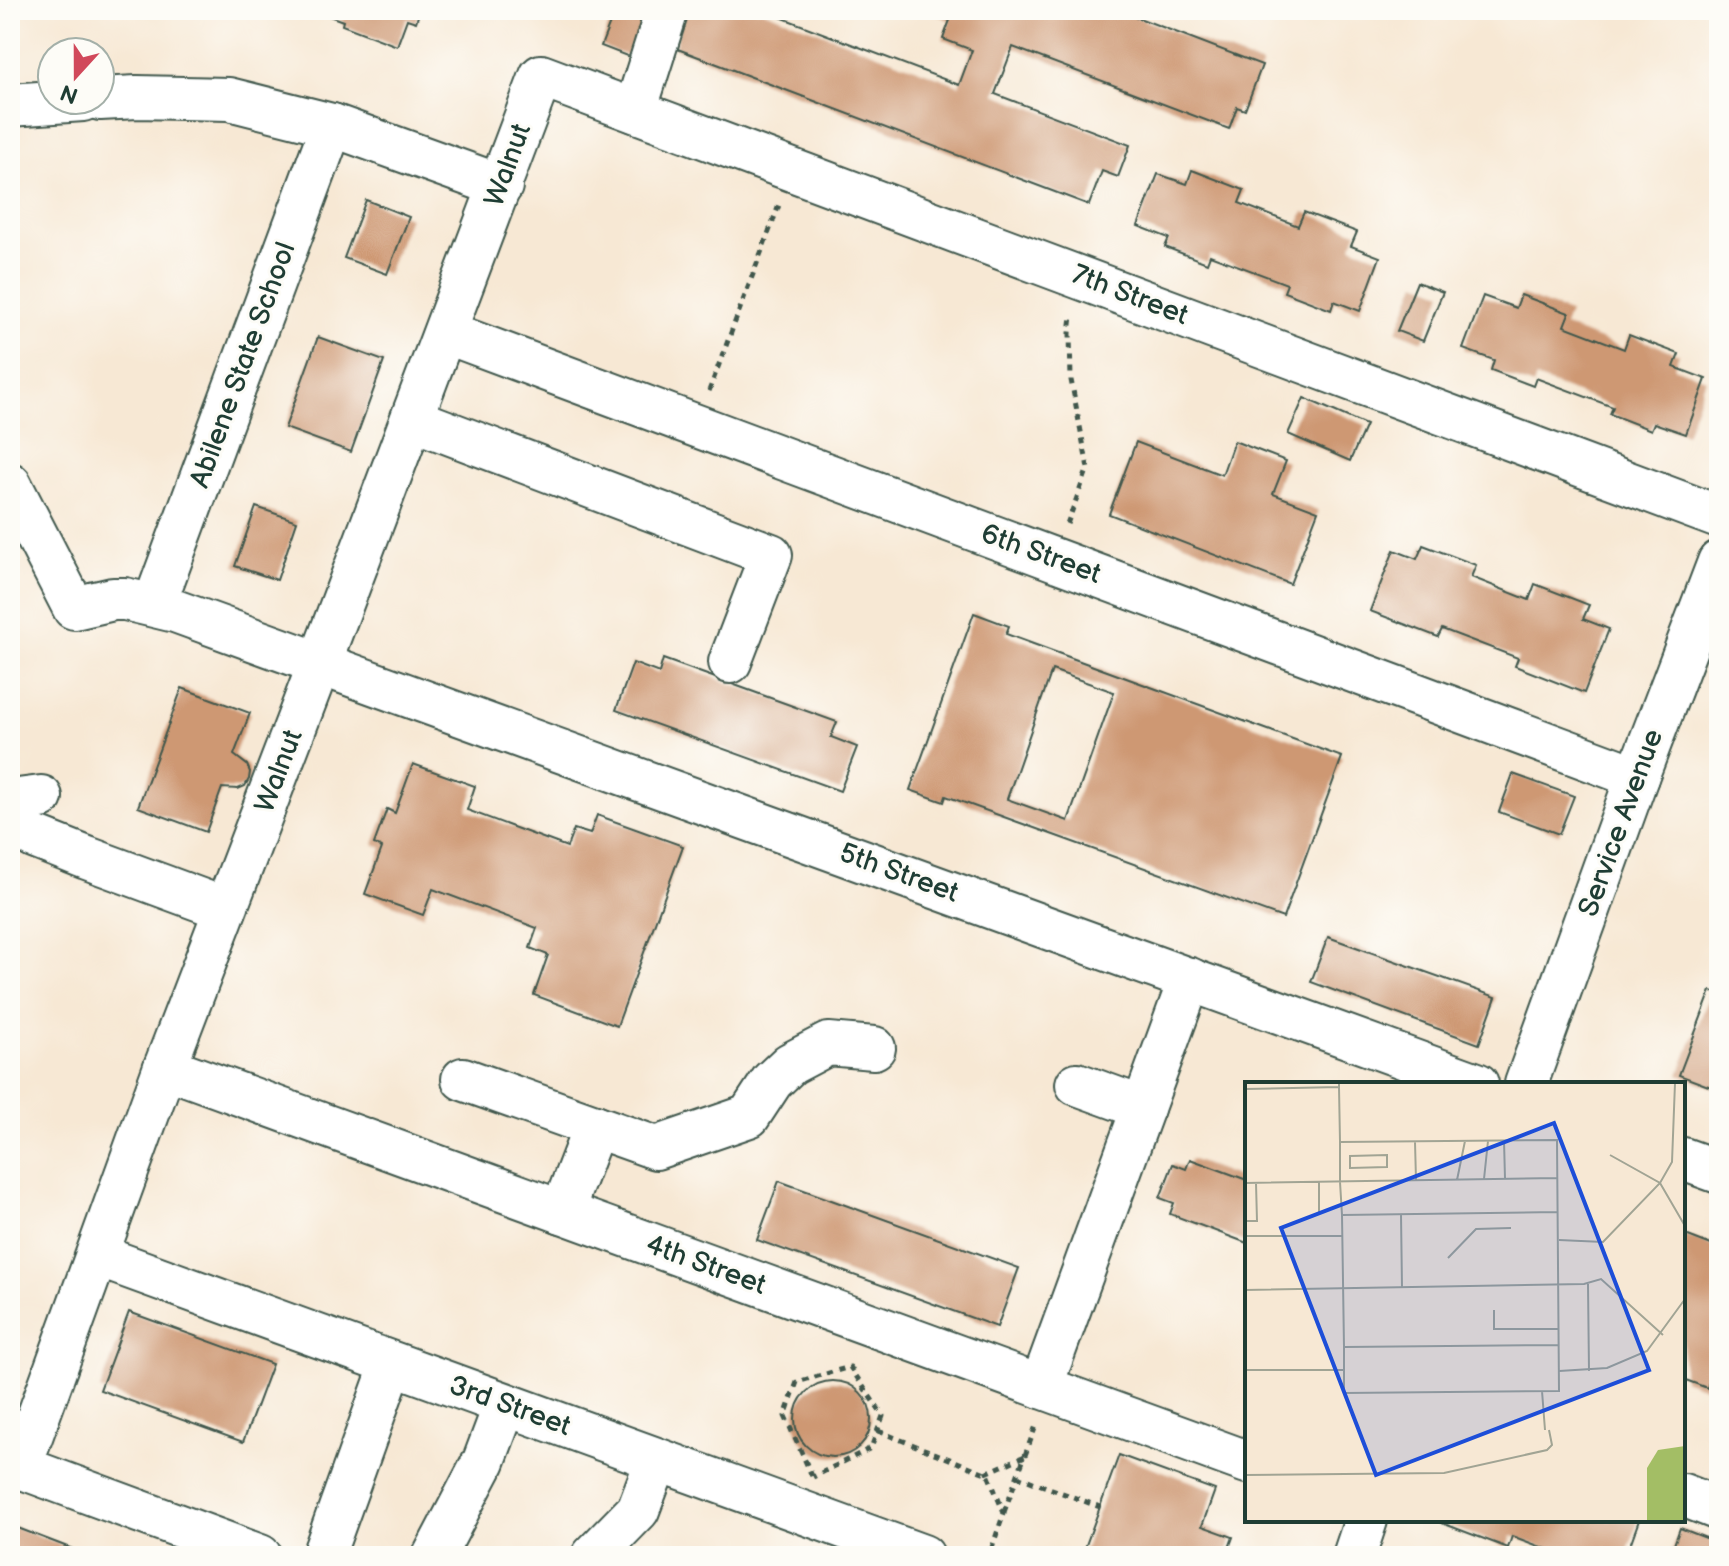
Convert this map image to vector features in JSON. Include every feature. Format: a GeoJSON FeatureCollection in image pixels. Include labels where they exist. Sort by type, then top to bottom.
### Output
{"type":"FeatureCollection","features":[{"type":"Feature","properties":{"kind":"street"},"geometry":{"type":"LineString","coordinates":[[635,111],[667,10]]}},
{"type":"Feature","properties":{"kind":"street","name":"7th Street"},"geometry":{"type":"LineString","coordinates":[[541,76],[1719,517]]}},
{"type":"Feature","properties":{"kind":"street","name":"Walnut"},"geometry":{"type":"LineString","coordinates":[[260,1556],[20,1467],[165,1067],[541,76]]}},
{"type":"Feature","properties":{"kind":"street"},"geometry":{"type":"LineString","coordinates":[[116,98],[229,99],[332,125],[501,186]]}},
{"type":"Feature","properties":{"kind":"street"},"geometry":{"type":"LineString","coordinates":[[10,105],[36,103]]}},
{"type":"Feature","properties":{"kind":"street","name":"Abilene State School"},"geometry":{"type":"LineString","coordinates":[[165,608],[332,125]]}},
{"type":"Feature","properties":{"kind":"street","name":"6th Street"},"geometry":{"type":"LineString","coordinates":[[445,332],[1637,777]]}},
{"type":"Feature","properties":{"kind":"street"},"geometry":{"type":"LineString","coordinates":[[412,419],[771,555],[730,662]]}},
{"type":"Feature","properties":{"kind":"street"},"geometry":{"type":"LineString","coordinates":[[10,484],[87,621],[113,599],[125,599],[165,608],[320,662]]}},
{"type":"Feature","properties":{"kind":"street","name":"Service Avenue"},"geometry":{"type":"LineString","coordinates":[[1527,1082],[1637,777],[1702,657],[1719,562]]}},
{"type":"Feature","properties":{"kind":"street","name":"5th Street"},"geometry":{"type":"LineString","coordinates":[[320,662],[1472,1082]]}},
{"type":"Feature","properties":{"kind":"street"},"geometry":{"type":"LineString","coordinates":[[20,807],[34,837],[225,909]]}},
{"type":"Feature","properties":{"kind":"street"},"geometry":{"type":"LineString","coordinates":[[1045,1388],[1190,979]]}},
{"type":"Feature","properties":{"kind":"street"},"geometry":{"type":"LineString","coordinates":[[463,1079],[656,1148],[749,1116],[772,1081],[790,1064],[828,1044],[874,1048]]}},
{"type":"Feature","properties":{"kind":"street","name":"4th Street"},"geometry":{"type":"LineString","coordinates":[[165,1067],[1245,1461]]}},
{"type":"Feature","properties":{"kind":"street"},"geometry":{"type":"LineString","coordinates":[[1077,1084],[1143,1108]]}},
{"type":"Feature","properties":{"kind":"street"},"geometry":{"type":"LineString","coordinates":[[562,1212],[595,1126]]}},
{"type":"Feature","properties":{"kind":"street"},"geometry":{"type":"LineString","coordinates":[[1685,1160],[1719,1172]]}},
{"type":"Feature","properties":{"kind":"street","name":"3rd Street"},"geometry":{"type":"LineString","coordinates":[[98,1256],[657,1460],[896,1551]]}},
{"type":"Feature","properties":{"kind":"street"},"geometry":{"type":"LineString","coordinates":[[323,1556],[392,1364]]}},
{"type":"Feature","properties":{"kind":"street"},"geometry":{"type":"LineString","coordinates":[[434,1556],[484,1461],[505,1405]]}},
{"type":"Feature","properties":{"kind":"street"},"geometry":{"type":"LineString","coordinates":[[593,1556],[638,1510],[657,1460]]}},
{"type":"Feature","properties":{"kind":"street"},"geometry":{"type":"LineString","coordinates":[[1685,1496],[1719,1509]]}},
{"type":"Feature","properties":{"kind":"street"},"geometry":{"type":"LineString","coordinates":[[1354,1556],[1365,1522]]}},
{"type":"Feature","properties":{"kind":"path"},"geometry":{"type":"LineString","coordinates":[[696,425],[792,169]]}},
{"type":"Feature","properties":{"kind":"path"},"geometry":{"type":"LineString","coordinates":[[1054,559],[1088,468],[1071,380],[1073,299],[1081,277]]}},
{"type":"Feature","properties":{"kind":"path"},"geometry":{"type":"LineString","coordinates":[[850,1367],[883,1416],[878,1431],[871,1448],[813,1477],[785,1416],[797,1382],[850,1367]]}},
{"type":"Feature","properties":{"kind":"path"},"geometry":{"type":"LineString","coordinates":[[989,1556],[1025,1456],[1045,1388]]}},
{"type":"Feature","properties":{"kind":"path"},"geometry":{"type":"LineString","coordinates":[[878,1431],[988,1474],[1004,1513]]}},
{"type":"Feature","properties":{"kind":"path"},"geometry":{"type":"LineString","coordinates":[[985,1473],[1025,1456]]}},
{"type":"Feature","properties":{"kind":"path"},"geometry":{"type":"LineString","coordinates":[[1017,1476],[1100,1507]]}},
{"type":"Feature","properties":{"kind":"building"},"geometry":{"type":"Polygon","coordinates":[[[322,10],[420,10],[416,22],[407,19],[397,46],[342,25],[343,21],[321,13],[322,10]]]}},
{"type":"Feature","properties":{"kind":"building"},"geometry":{"type":"Polygon","coordinates":[[[615,10],[650,10],[632,58],[601,46],[615,10]]]}},
{"type":"Feature","properties":{"kind":"building"},"geometry":{"type":"Polygon","coordinates":[[[682,10],[762,10],[959,85],[972,50],[943,39],[950,20],[923,10],[1118,10],[1262,65],[1245,110],[1237,107],[1229,129],[1013,47],[995,94],[1130,145],[1118,177],[1102,171],[1089,205],[675,48],[682,10]]]}},
{"type":"Feature","properties":{"kind":"building"},"geometry":{"type":"Polygon","coordinates":[[[1192,170],[1244,190],[1239,203],[1298,226],[1304,212],[1357,232],[1351,246],[1380,257],[1360,311],[1334,301],[1331,310],[1284,292],[1287,284],[1210,255],[1207,263],[1165,247],[1169,238],[1138,226],[1158,174],[1187,184],[1192,170]]]}},
{"type":"Feature","properties":{"kind":"building"},"geometry":{"type":"Polygon","coordinates":[[[366,200],[409,217],[387,274],[344,258],[366,200]]]}},
{"type":"Feature","properties":{"kind":"building"},"geometry":{"type":"Polygon","coordinates":[[[1417,282],[1443,292],[1423,341],[1397,331],[1417,282]]]}},
{"type":"Feature","properties":{"kind":"building"},"geometry":{"type":"Polygon","coordinates":[[[1521,295],[1569,313],[1564,326],[1624,349],[1629,335],[1679,354],[1674,367],[1706,379],[1686,434],[1654,423],[1651,430],[1610,414],[1613,407],[1536,378],[1533,386],[1491,370],[1494,360],[1463,349],[1483,296],[1516,308],[1521,295]]]}},
{"type":"Feature","properties":{"kind":"building"},"geometry":{"type":"Polygon","coordinates":[[[318,337],[384,361],[351,452],[285,428],[318,337]]]}},
{"type":"Feature","properties":{"kind":"building"},"geometry":{"type":"Polygon","coordinates":[[[1304,398],[1366,425],[1350,461],[1288,434],[1304,398]]]}},
{"type":"Feature","properties":{"kind":"building"},"geometry":{"type":"Polygon","coordinates":[[[1234,441],[1286,461],[1273,494],[1318,511],[1290,584],[1109,514],[1136,442],[1222,475],[1234,441]]]}},
{"type":"Feature","properties":{"kind":"building"},"geometry":{"type":"Polygon","coordinates":[[[256,507],[297,521],[277,580],[235,566],[256,507]]]}},
{"type":"Feature","properties":{"kind":"building"},"geometry":{"type":"Polygon","coordinates":[[[1423,545],[1476,565],[1471,577],[1529,600],[1535,584],[1589,605],[1583,619],[1609,629],[1584,693],[1515,666],[1518,658],[1442,629],[1438,637],[1370,611],[1394,550],[1417,559],[1423,545]]]}},
{"type":"Feature","properties":{"kind":"building"},"geometry":{"type":"Polygon","coordinates":[[[974,613],[1009,626],[1006,634],[1342,757],[1283,918],[946,796],[944,802],[910,790],[974,613]],[[1052,670],[1007,799],[1068,821],[1114,692],[1052,670]]]}},
{"type":"Feature","properties":{"kind":"building"},"geometry":{"type":"Polygon","coordinates":[[[663,659],[837,722],[831,737],[857,747],[840,791],[616,710],[633,663],[659,673],[663,659]]]}},
{"type":"Feature","properties":{"kind":"building"},"geometry":{"type":"Polygon","coordinates":[[[182,688],[250,713],[234,755],[247,765],[249,779],[245,786],[238,789],[222,788],[206,832],[138,807],[182,688]]]}},
{"type":"Feature","properties":{"kind":"building"},"geometry":{"type":"Polygon","coordinates":[[[413,764],[475,786],[467,810],[567,847],[574,829],[590,834],[597,815],[683,846],[617,1026],[534,995],[548,955],[530,948],[537,928],[433,889],[423,915],[365,894],[382,848],[374,844],[387,809],[395,813],[413,764]]]}},
{"type":"Feature","properties":{"kind":"building"},"geometry":{"type":"Polygon","coordinates":[[[1513,774],[1574,796],[1559,834],[1499,812],[1513,774]]]}},
{"type":"Feature","properties":{"kind":"building"},"geometry":{"type":"Polygon","coordinates":[[[1328,937],[1496,997],[1479,1044],[1311,982],[1328,937]]]}},
{"type":"Feature","properties":{"kind":"building"},"geometry":{"type":"Polygon","coordinates":[[[1711,991],[1719,993],[1719,1090],[1679,1075],[1711,991]]]}},
{"type":"Feature","properties":{"kind":"building"},"geometry":{"type":"Polygon","coordinates":[[[1190,1159],[1245,1179],[1245,1242],[1170,1214],[1174,1203],[1160,1198],[1173,1164],[1186,1169],[1190,1159]]]}},
{"type":"Feature","properties":{"kind":"building"},"geometry":{"type":"Polygon","coordinates":[[[779,1181],[1019,1268],[997,1327],[757,1240],[779,1181]]]}},
{"type":"Feature","properties":{"kind":"building"},"geometry":{"type":"Polygon","coordinates":[[[1685,1235],[1719,1248],[1719,1354],[1707,1388],[1685,1380],[1685,1235]]]}},
{"type":"Feature","properties":{"kind":"building"},"geometry":{"type":"Polygon","coordinates":[[[129,1312],[272,1364],[243,1442],[100,1390],[129,1312]]]}},
{"type":"Feature","properties":{"kind":"building"},"geometry":{"type":"Polygon","coordinates":[[[833,1381],[847,1384],[860,1392],[868,1405],[871,1419],[868,1433],[860,1446],[847,1454],[833,1457],[819,1454],[806,1446],[798,1433],[795,1419],[798,1405],[806,1392],[819,1384],[833,1381]]]}},
{"type":"Feature","properties":{"kind":"building"},"geometry":{"type":"Polygon","coordinates":[[[1119,1455],[1215,1490],[1202,1526],[1233,1537],[1226,1556],[1082,1556],[1119,1455]]]}},
{"type":"Feature","properties":{"kind":"building"},"geometry":{"type":"Polygon","coordinates":[[[1439,1522],[1638,1522],[1626,1556],[1565,1556],[1512,1536],[1508,1548],[1439,1522]]]}},
{"type":"Feature","properties":{"kind":"building"},"geometry":{"type":"Polygon","coordinates":[[[10,1525],[91,1556],[10,1556],[10,1525]]]}},
{"type":"Feature","properties":{"kind":"building"},"geometry":{"type":"Polygon","coordinates":[[[1680,1528],[1719,1543],[1719,1556],[1670,1556],[1680,1528]]]}}]}
